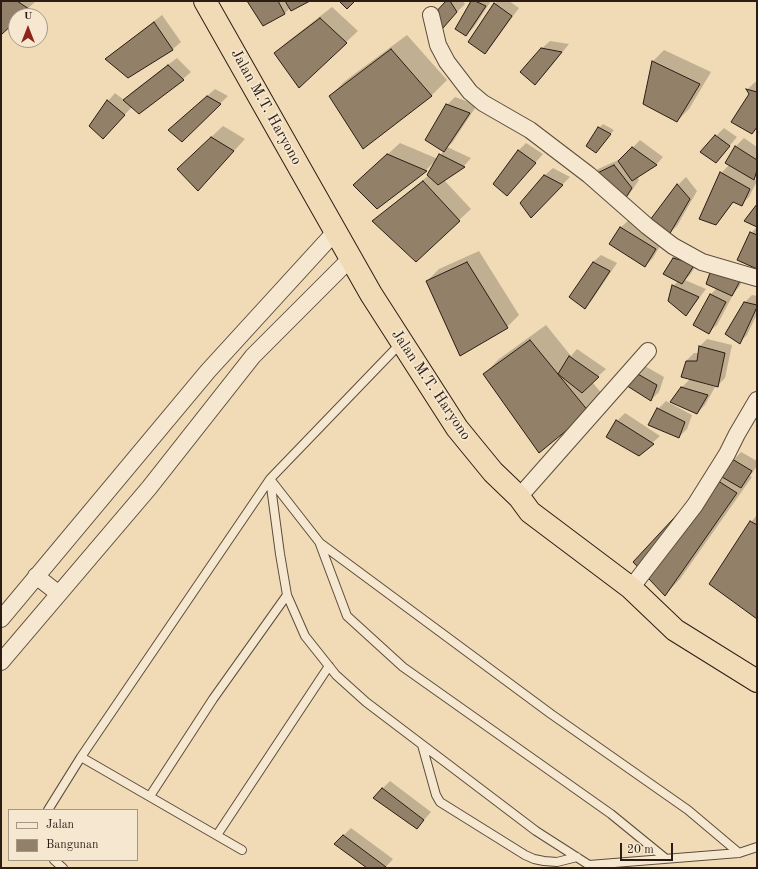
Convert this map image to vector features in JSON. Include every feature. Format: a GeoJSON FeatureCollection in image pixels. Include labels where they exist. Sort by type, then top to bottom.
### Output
{"type":"FeatureCollection","features":[{"type":"Feature","properties":{"kind":"highway","name":"Jalan M.T. Haryono"},"geometry":{"type":"LineString","coordinates":[[205,1],[371,294],[457,428],[493,472],[519,497],[530,512],[631,588],[675,630],[757,681]]}},
{"type":"Feature","properties":{"kind":"street"},"geometry":{"type":"LineString","coordinates":[[431,15],[438,45],[447,62],[470,92],[483,103],[530,130],[584,170],[647,226],[673,246],[702,262],[757,278]]}},
{"type":"Feature","properties":{"kind":"street"},"geometry":{"type":"LineString","coordinates":[[1,618],[208,371],[335,232]]}},
{"type":"Feature","properties":{"kind":"street"},"geometry":{"type":"LineString","coordinates":[[1,662],[149,488],[254,356],[351,258]]}},
{"type":"Feature","properties":{"kind":"street"},"geometry":{"type":"LineString","coordinates":[[519,497],[648,351]]}},
{"type":"Feature","properties":{"kind":"street"},"geometry":{"type":"LineString","coordinates":[[631,588],[695,505],[728,454],[737,434],[757,400]]}},
{"type":"Feature","properties":{"kind":"street"},"geometry":{"type":"LineString","coordinates":[[36,576],[58,594]]}},
{"type":"Feature","properties":{"kind":"lane"},"geometry":{"type":"LineString","coordinates":[[49,809],[81,757],[270,479],[402,342]]}},
{"type":"Feature","properties":{"kind":"lane"},"geometry":{"type":"LineString","coordinates":[[270,479],[320,543],[551,714],[688,810],[739,853]]}},
{"type":"Feature","properties":{"kind":"lane"},"geometry":{"type":"LineString","coordinates":[[270,479],[280,554],[288,594],[305,636],[336,675],[366,702],[422,745],[536,831],[591,866],[665,858],[739,853],[757,847]]}},
{"type":"Feature","properties":{"kind":"lane"},"geometry":{"type":"LineString","coordinates":[[320,543],[347,616],[403,667],[611,814],[665,858]]}},
{"type":"Feature","properties":{"kind":"lane"},"geometry":{"type":"LineString","coordinates":[[150,796],[213,699],[288,594]]}},
{"type":"Feature","properties":{"kind":"lane"},"geometry":{"type":"LineString","coordinates":[[216,835],[328,666]]}},
{"type":"Feature","properties":{"kind":"lane"},"geometry":{"type":"LineString","coordinates":[[422,745],[436,795],[440,802],[525,855],[534,859],[557,862],[577,857]]}},
{"type":"Feature","properties":{"kind":"lane"},"geometry":{"type":"LineString","coordinates":[[81,757],[242,850]]}},
{"type":"Feature","properties":{"kind":"lane"},"geometry":{"type":"LineString","coordinates":[[55,861],[63,868]]}},
{"type":"Feature","properties":{"kind":"building"},"geometry":{"type":"Polygon","coordinates":[[[1,1],[17,1],[28,8],[8,8],[8,28],[1,35],[1,1]]]}},
{"type":"Feature","properties":{"kind":"building"},"geometry":{"type":"Polygon","coordinates":[[[247,1],[278,1],[285,14],[263,26],[247,1]]]}},
{"type":"Feature","properties":{"kind":"building"},"geometry":{"type":"Polygon","coordinates":[[[285,1],[310,1],[291,11],[285,1]]]}},
{"type":"Feature","properties":{"kind":"building"},"geometry":{"type":"Polygon","coordinates":[[[339,1],[355,1],[347,9],[339,1]]]}},
{"type":"Feature","properties":{"kind":"building"},"geometry":{"type":"Polygon","coordinates":[[[446,1],[450,1],[457,12],[443,28],[431,17],[446,1]]]}},
{"type":"Feature","properties":{"kind":"building"},"geometry":{"type":"Polygon","coordinates":[[[471,1],[475,1],[486,6],[466,36],[455,29],[471,1]]]}},
{"type":"Feature","properties":{"kind":"building"},"geometry":{"type":"Polygon","coordinates":[[[494,3],[512,16],[485,54],[468,42],[494,3]]]}},
{"type":"Feature","properties":{"kind":"building"},"geometry":{"type":"Polygon","coordinates":[[[320,18],[347,43],[299,88],[274,53],[320,18]]]}},
{"type":"Feature","properties":{"kind":"building"},"geometry":{"type":"Polygon","coordinates":[[[154,22],[173,50],[128,78],[105,59],[154,22]]]}},
{"type":"Feature","properties":{"kind":"building"},"geometry":{"type":"Polygon","coordinates":[[[541,48],[562,52],[535,85],[520,72],[541,48]]]}},
{"type":"Feature","properties":{"kind":"building"},"geometry":{"type":"Polygon","coordinates":[[[391,49],[432,96],[363,149],[329,96],[391,49]]]}},
{"type":"Feature","properties":{"kind":"building"},"geometry":{"type":"Polygon","coordinates":[[[652,61],[700,84],[677,122],[643,104],[652,61]]]}},
{"type":"Feature","properties":{"kind":"building"},"geometry":{"type":"Polygon","coordinates":[[[168,65],[184,80],[139,114],[123,100],[168,65]]]}},
{"type":"Feature","properties":{"kind":"building"},"geometry":{"type":"Polygon","coordinates":[[[746,89],[757,92],[757,127],[752,134],[731,122],[749,94],[746,89]]]}},
{"type":"Feature","properties":{"kind":"building"},"geometry":{"type":"Polygon","coordinates":[[[207,96],[221,104],[182,142],[168,130],[207,96]]]}},
{"type":"Feature","properties":{"kind":"building"},"geometry":{"type":"Polygon","coordinates":[[[107,100],[125,115],[103,139],[89,126],[107,100]]]}},
{"type":"Feature","properties":{"kind":"building"},"geometry":{"type":"Polygon","coordinates":[[[446,104],[470,113],[444,152],[425,140],[446,104]]]}},
{"type":"Feature","properties":{"kind":"building"},"geometry":{"type":"Polygon","coordinates":[[[598,127],[611,134],[596,153],[586,146],[598,127]]]}},
{"type":"Feature","properties":{"kind":"building"},"geometry":{"type":"Polygon","coordinates":[[[715,135],[730,146],[716,163],[700,152],[715,135]]]}},
{"type":"Feature","properties":{"kind":"building"},"geometry":{"type":"Polygon","coordinates":[[[211,137],[234,151],[198,191],[177,169],[211,137]]]}},
{"type":"Feature","properties":{"kind":"building"},"geometry":{"type":"Polygon","coordinates":[[[735,146],[757,160],[757,170],[754,180],[725,163],[735,146]]]}},
{"type":"Feature","properties":{"kind":"building"},"geometry":{"type":"Polygon","coordinates":[[[632,147],[657,165],[632,181],[618,161],[632,147]]]}},
{"type":"Feature","properties":{"kind":"building"},"geometry":{"type":"Polygon","coordinates":[[[518,150],[536,163],[507,196],[493,184],[518,150]]]}},
{"type":"Feature","properties":{"kind":"building"},"geometry":{"type":"Polygon","coordinates":[[[387,154],[427,171],[377,209],[353,185],[387,154]]]}},
{"type":"Feature","properties":{"kind":"building"},"geometry":{"type":"Polygon","coordinates":[[[439,154],[465,167],[438,185],[427,175],[439,154]]]}},
{"type":"Feature","properties":{"kind":"building"},"geometry":{"type":"Polygon","coordinates":[[[614,165],[632,188],[621,205],[589,177],[614,165]]]}},
{"type":"Feature","properties":{"kind":"building"},"geometry":{"type":"Polygon","coordinates":[[[720,172],[750,189],[742,206],[733,202],[716,225],[699,219],[720,172]]]}},
{"type":"Feature","properties":{"kind":"building"},"geometry":{"type":"Polygon","coordinates":[[[544,175],[563,185],[531,218],[520,203],[544,175]]]}},
{"type":"Feature","properties":{"kind":"building"},"geometry":{"type":"Polygon","coordinates":[[[423,181],[460,221],[416,262],[372,221],[423,181]]]}},
{"type":"Feature","properties":{"kind":"building"},"geometry":{"type":"Polygon","coordinates":[[[677,184],[690,199],[669,235],[650,220],[677,184]]]}},
{"type":"Feature","properties":{"kind":"building"},"geometry":{"type":"Polygon","coordinates":[[[757,204],[757,227],[744,221],[757,204]]]}},
{"type":"Feature","properties":{"kind":"building"},"geometry":{"type":"Polygon","coordinates":[[[620,227],[656,249],[645,267],[609,244],[620,227]]]}},
{"type":"Feature","properties":{"kind":"building"},"geometry":{"type":"Polygon","coordinates":[[[750,232],[757,235],[757,269],[737,260],[750,232]]]}},
{"type":"Feature","properties":{"kind":"building"},"geometry":{"type":"Polygon","coordinates":[[[673,258],[695,264],[682,284],[663,274],[673,258]]]}},
{"type":"Feature","properties":{"kind":"building"},"geometry":{"type":"Polygon","coordinates":[[[467,262],[508,328],[460,356],[426,281],[467,262]]]}},
{"type":"Feature","properties":{"kind":"building"},"geometry":{"type":"Polygon","coordinates":[[[593,262],[610,271],[585,309],[569,297],[593,262]]]}},
{"type":"Feature","properties":{"kind":"building"},"geometry":{"type":"Polygon","coordinates":[[[712,267],[741,279],[732,296],[706,284],[712,267]]]}},
{"type":"Feature","properties":{"kind":"building"},"geometry":{"type":"Polygon","coordinates":[[[672,285],[699,297],[686,316],[668,301],[672,285]]]}},
{"type":"Feature","properties":{"kind":"building"},"geometry":{"type":"Polygon","coordinates":[[[710,294],[726,302],[709,334],[693,325],[710,294]]]}},
{"type":"Feature","properties":{"kind":"building"},"geometry":{"type":"Polygon","coordinates":[[[744,302],[757,305],[757,307],[740,344],[725,334],[744,302]]]}},
{"type":"Feature","properties":{"kind":"building"},"geometry":{"type":"Polygon","coordinates":[[[530,340],[589,412],[539,453],[483,374],[530,340]]]}},
{"type":"Feature","properties":{"kind":"building"},"geometry":{"type":"Polygon","coordinates":[[[699,346],[725,353],[718,387],[681,377],[686,361],[697,361],[699,346]]]}},
{"type":"Feature","properties":{"kind":"building"},"geometry":{"type":"Polygon","coordinates":[[[569,356],[599,377],[582,393],[558,374],[569,356]]]}},
{"type":"Feature","properties":{"kind":"building"},"geometry":{"type":"Polygon","coordinates":[[[629,369],[657,385],[651,401],[621,382],[629,369]]]}},
{"type":"Feature","properties":{"kind":"building"},"geometry":{"type":"Polygon","coordinates":[[[681,387],[708,395],[697,414],[670,402],[681,387]]]}},
{"type":"Feature","properties":{"kind":"building"},"geometry":{"type":"Polygon","coordinates":[[[657,408],[685,422],[679,438],[648,425],[657,408]]]}},
{"type":"Feature","properties":{"kind":"building"},"geometry":{"type":"Polygon","coordinates":[[[616,420],[654,444],[639,456],[606,437],[616,420]]]}},
{"type":"Feature","properties":{"kind":"building"},"geometry":{"type":"Polygon","coordinates":[[[732,459],[752,471],[741,488],[722,477],[732,459]]]}},
{"type":"Feature","properties":{"kind":"building"},"geometry":{"type":"Polygon","coordinates":[[[712,477],[737,493],[665,596],[633,562],[712,477]]]}},
{"type":"Feature","properties":{"kind":"building"},"geometry":{"type":"Polygon","coordinates":[[[750,521],[757,525],[757,619],[709,584],[750,521]]]}},
{"type":"Feature","properties":{"kind":"building"},"geometry":{"type":"Polygon","coordinates":[[[382,788],[424,820],[417,829],[373,798],[382,788]]]}},
{"type":"Feature","properties":{"kind":"building"},"geometry":{"type":"Polygon","coordinates":[[[343,835],[386,867],[367,868],[334,844],[343,835]]]}}]}
